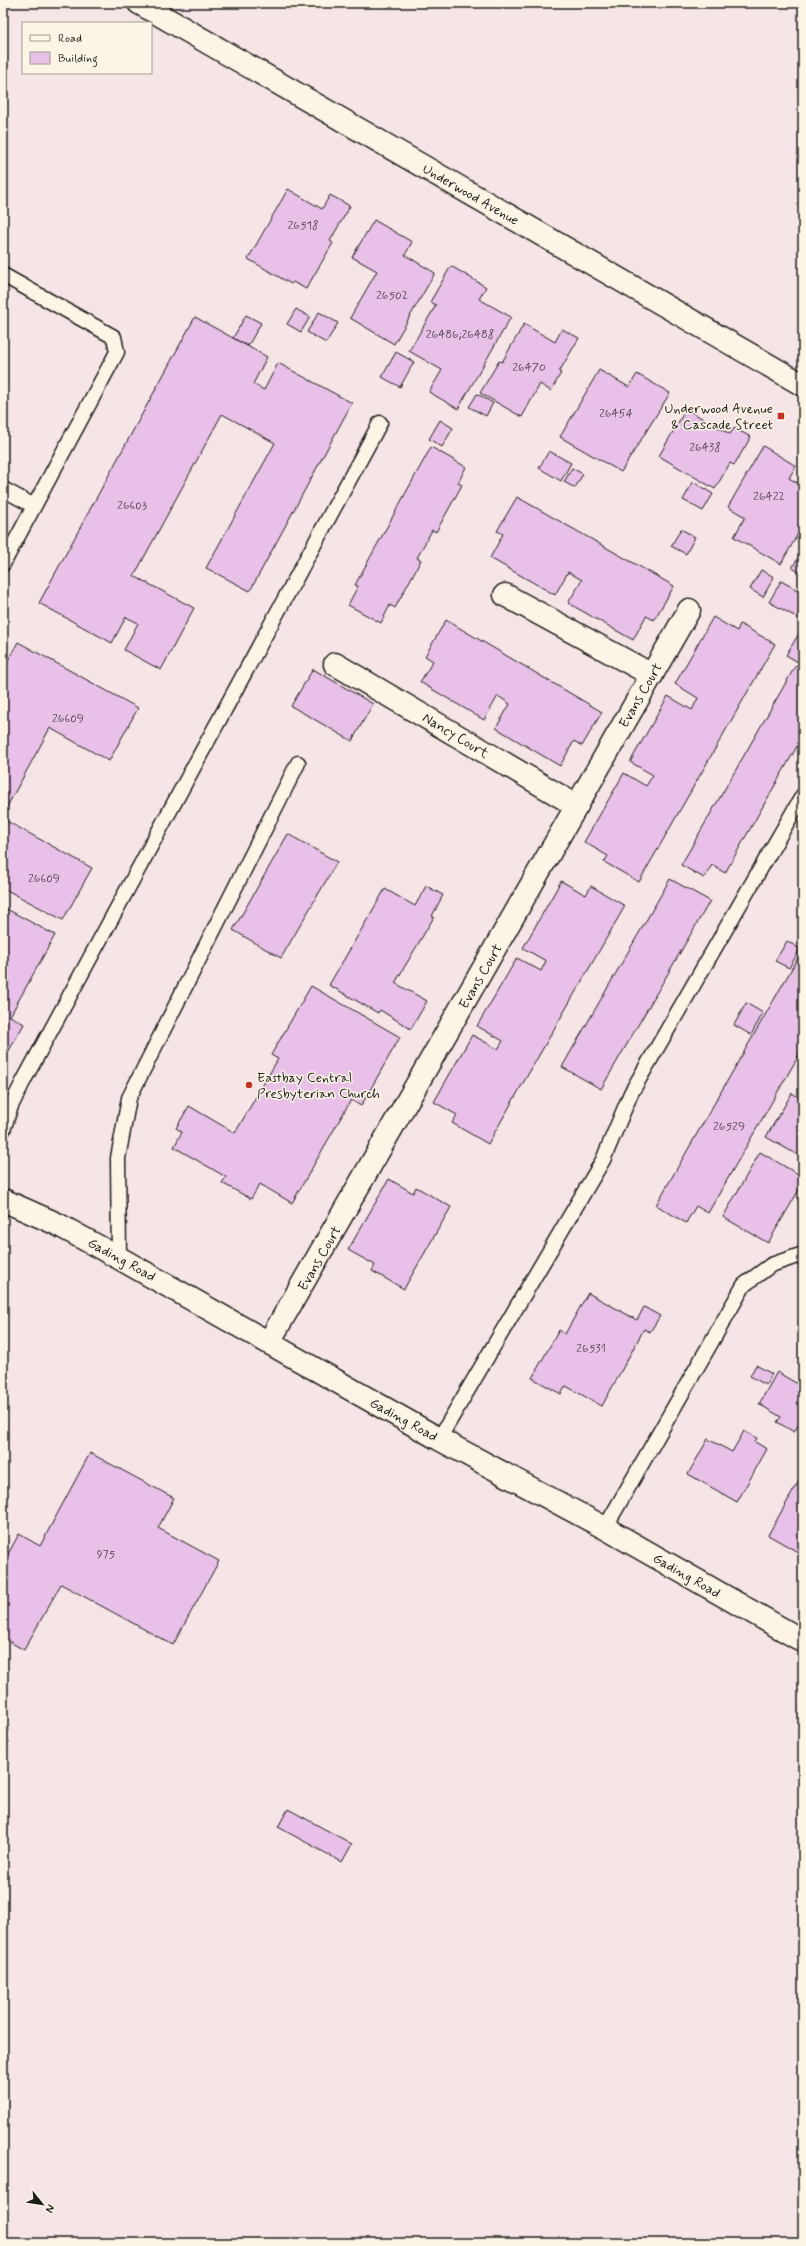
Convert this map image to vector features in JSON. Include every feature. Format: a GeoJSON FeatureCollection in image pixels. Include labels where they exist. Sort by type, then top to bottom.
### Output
{"type":"FeatureCollection","features":[{"type":"Feature","properties":{"kind":"street","name":"Underwood Avenue"},"geometry":{"type":"LineString","coordinates":[[138,3],[803,385]]}},
{"type":"Feature","properties":{"kind":"street"},"geometry":{"type":"LineString","coordinates":[[505,596],[652,675]]}},
{"type":"Feature","properties":{"kind":"street","name":"Evans Court"},"geometry":{"type":"LineString","coordinates":[[269,1342],[689,610]]}},
{"type":"Feature","properties":{"kind":"street","name":"Nancy Court"},"geometry":{"type":"LineString","coordinates":[[335,664],[577,806]]}},
{"type":"Feature","properties":{"kind":"street","name":"Gading Road"},"geometry":{"type":"LineString","coordinates":[[3,1200],[57,1224],[119,1258],[439,1439],[604,1528],[803,1641]]}},
{"type":"Feature","properties":{"kind":"lane"},"geometry":{"type":"LineString","coordinates":[[3,275],[114,337],[117,352],[3,564]]}},
{"type":"Feature","properties":{"kind":"lane"},"geometry":{"type":"LineString","coordinates":[[3,1130],[11,1106],[24,1080],[380,423]]}},
{"type":"Feature","properties":{"kind":"lane"},"geometry":{"type":"LineString","coordinates":[[3,489],[34,506]]}},
{"type":"Feature","properties":{"kind":"lane"},"geometry":{"type":"LineString","coordinates":[[119,1258],[118,1158],[129,1098],[298,763]]}},
{"type":"Feature","properties":{"kind":"lane"},"geometry":{"type":"LineString","coordinates":[[439,1439],[604,1160],[631,1092],[803,795]]}},
{"type":"Feature","properties":{"kind":"lane"},"geometry":{"type":"LineString","coordinates":[[604,1528],[744,1285],[770,1265],[803,1254]]}},
{"type":"Feature","properties":{"kind":"building"},"geometry":{"type":"Polygon","coordinates":[[[288,189],[322,209],[330,195],[350,206],[330,241],[333,243],[306,289],[293,282],[291,284],[248,259],[288,189]]]}},
{"type":"Feature","properties":{"kind":"building"},"geometry":{"type":"Polygon","coordinates":[[[374,220],[412,242],[405,255],[435,273],[394,344],[350,318],[377,271],[352,257],[374,220]]]}},
{"type":"Feature","properties":{"kind":"building"},"geometry":{"type":"Polygon","coordinates":[[[451,266],[486,287],[479,299],[511,317],[458,409],[429,392],[442,370],[409,351],[436,305],[430,302],[451,266]]]}},
{"type":"Feature","properties":{"kind":"building"},"geometry":{"type":"Polygon","coordinates":[[[296,309],[310,317],[301,332],[287,324],[296,309]]]}},
{"type":"Feature","properties":{"kind":"building"},"geometry":{"type":"Polygon","coordinates":[[[319,312],[338,323],[326,343],[307,332],[319,312]]]}},
{"type":"Feature","properties":{"kind":"building"},"geometry":{"type":"Polygon","coordinates":[[[246,315],[261,323],[248,346],[233,338],[246,315]]]}},
{"type":"Feature","properties":{"kind":"building"},"geometry":{"type":"Polygon","coordinates":[[[195,317],[267,357],[253,384],[264,390],[278,363],[352,403],[250,591],[206,568],[275,443],[222,414],[134,576],[194,608],[161,670],[124,650],[138,623],[126,617],[112,643],[39,603],[195,317]]]}},
{"type":"Feature","properties":{"kind":"building"},"geometry":{"type":"Polygon","coordinates":[[[524,324],[555,342],[562,329],[579,338],[559,372],[561,373],[551,391],[540,384],[522,417],[480,393],[499,361],[502,362],[524,324]]]}},
{"type":"Feature","properties":{"kind":"building"},"geometry":{"type":"Polygon","coordinates":[[[396,352],[414,362],[400,387],[382,377],[396,352]]]}},
{"type":"Feature","properties":{"kind":"building"},"geometry":{"type":"Polygon","coordinates":[[[599,370],[629,387],[637,374],[670,393],[621,472],[560,437],[599,370]]]}},
{"type":"Feature","properties":{"kind":"building"},"geometry":{"type":"Polygon","coordinates":[[[477,394],[493,403],[486,416],[469,407],[477,394]]]}},
{"type":"Feature","properties":{"kind":"building"},"geometry":{"type":"Polygon","coordinates":[[[686,409],[730,434],[734,428],[751,437],[734,465],[730,463],[715,489],[659,456],[686,409]]]}},
{"type":"Feature","properties":{"kind":"building"},"geometry":{"type":"Polygon","coordinates":[[[440,420],[453,428],[442,447],[429,439],[440,420]]]}},
{"type":"Feature","properties":{"kind":"building"},"geometry":{"type":"Polygon","coordinates":[[[763,446],[796,466],[789,478],[803,486],[803,525],[781,564],[734,537],[745,517],[728,507],[763,446]]]}},
{"type":"Feature","properties":{"kind":"building"},"geometry":{"type":"Polygon","coordinates":[[[431,447],[466,467],[458,483],[462,485],[436,532],[432,530],[417,558],[421,560],[395,608],[390,605],[381,623],[348,605],[358,586],[355,585],[431,447]]]}},
{"type":"Feature","properties":{"kind":"building"},"geometry":{"type":"Polygon","coordinates":[[[549,451],[571,463],[561,481],[539,468],[549,451]]]}},
{"type":"Feature","properties":{"kind":"building"},"geometry":{"type":"Polygon","coordinates":[[[572,468],[583,474],[575,488],[564,482],[572,468]]]}},
{"type":"Feature","properties":{"kind":"building"},"geometry":{"type":"Polygon","coordinates":[[[693,482],[713,494],[703,511],[683,500],[693,482]]]}},
{"type":"Feature","properties":{"kind":"building"},"geometry":{"type":"Polygon","coordinates":[[[517,497],[674,586],[654,620],[646,616],[633,640],[568,603],[582,580],[568,572],[555,595],[490,558],[503,534],[497,531],[517,497]]]}},
{"type":"Feature","properties":{"kind":"building"},"geometry":{"type":"Polygon","coordinates":[[[681,529],[695,537],[686,554],[671,546],[681,529]]]}},
{"type":"Feature","properties":{"kind":"building"},"geometry":{"type":"Polygon","coordinates":[[[803,550],[803,574],[792,568],[803,550]]]}},
{"type":"Feature","properties":{"kind":"building"},"geometry":{"type":"Polygon","coordinates":[[[761,570],[774,577],[763,597],[750,589],[761,570]]]}},
{"type":"Feature","properties":{"kind":"building"},"geometry":{"type":"Polygon","coordinates":[[[781,581],[803,593],[803,609],[798,618],[769,602],[781,581]]]}},
{"type":"Feature","properties":{"kind":"building"},"geometry":{"type":"Polygon","coordinates":[[[713,617],[737,631],[740,624],[775,644],[639,882],[604,862],[608,856],[584,842],[624,773],[646,786],[653,775],[630,762],[668,696],[692,710],[698,698],[675,684],[713,617]]]}},
{"type":"Feature","properties":{"kind":"building"},"geometry":{"type":"Polygon","coordinates":[[[446,620],[602,712],[582,746],[574,741],[560,766],[496,728],[510,704],[498,696],[484,720],[420,682],[433,661],[425,656],[446,620]]]}},
{"type":"Feature","properties":{"kind":"building"},"geometry":{"type":"Polygon","coordinates":[[[803,627],[803,653],[798,662],[786,655],[803,627]]]}},
{"type":"Feature","properties":{"kind":"building"},"geometry":{"type":"Polygon","coordinates":[[[18,642],[138,708],[109,761],[50,728],[3,814],[3,669],[18,642]]]}},
{"type":"Feature","properties":{"kind":"building"},"geometry":{"type":"Polygon","coordinates":[[[796,665],[803,669],[803,736],[725,873],[712,865],[704,878],[681,865],[796,665]]]}},
{"type":"Feature","properties":{"kind":"building"},"geometry":{"type":"Polygon","coordinates":[[[313,669],[373,704],[352,741],[291,706],[313,669]]]}},
{"type":"Feature","properties":{"kind":"building"},"geometry":{"type":"Polygon","coordinates":[[[3,819],[92,868],[63,920],[3,888],[3,819]]]}},
{"type":"Feature","properties":{"kind":"building"},"geometry":{"type":"Polygon","coordinates":[[[288,834],[337,862],[281,958],[233,930],[288,834]]]}},
{"type":"Feature","properties":{"kind":"building"},"geometry":{"type":"Polygon","coordinates":[[[670,879],[710,901],[601,1089],[562,1067],[670,879]]]}},
{"type":"Feature","properties":{"kind":"building"},"geometry":{"type":"Polygon","coordinates":[[[561,881],[586,895],[591,886],[625,906],[488,1144],[452,1123],[457,1115],[434,1102],[472,1035],[498,1049],[503,1041],[477,1026],[517,958],[541,971],[546,961],[523,948],[561,881]]]}},
{"type":"Feature","properties":{"kind":"building"},"geometry":{"type":"Polygon","coordinates":[[[426,886],[443,895],[432,916],[434,917],[395,983],[427,1001],[411,1029],[380,1010],[378,1013],[329,985],[385,889],[415,906],[426,886]]]}},
{"type":"Feature","properties":{"kind":"building"},"geometry":{"type":"Polygon","coordinates":[[[3,907],[55,935],[10,1016],[24,1024],[3,1061],[3,907]]]}},
{"type":"Feature","properties":{"kind":"building"},"geometry":{"type":"Polygon","coordinates":[[[787,941],[800,949],[789,968],[775,961],[787,941]]]}},
{"type":"Feature","properties":{"kind":"building"},"geometry":{"type":"Polygon","coordinates":[[[803,949],[803,1048],[708,1213],[696,1206],[686,1223],[656,1205],[803,949]]]}},
{"type":"Feature","properties":{"kind":"building"},"geometry":{"type":"Polygon","coordinates":[[[311,986],[400,1037],[361,1106],[351,1100],[292,1203],[260,1184],[251,1199],[222,1183],[226,1177],[174,1147],[182,1132],[176,1128],[189,1106],[235,1133],[278,1059],[271,1055],[311,986]]]}},
{"type":"Feature","properties":{"kind":"building"},"geometry":{"type":"Polygon","coordinates":[[[746,1003],[763,1013],[751,1035],[734,1025],[746,1003]]]}},
{"type":"Feature","properties":{"kind":"building"},"geometry":{"type":"Polygon","coordinates":[[[792,1093],[803,1100],[803,1158],[766,1137],[792,1093]]]}},
{"type":"Feature","properties":{"kind":"building"},"geometry":{"type":"Polygon","coordinates":[[[760,1152],[803,1177],[803,1183],[768,1243],[723,1217],[760,1152]]]}},
{"type":"Feature","properties":{"kind":"building"},"geometry":{"type":"Polygon","coordinates":[[[389,1179],[413,1193],[416,1187],[451,1207],[404,1289],[372,1271],[375,1265],[348,1250],[389,1179]]]}},
{"type":"Feature","properties":{"kind":"building"},"geometry":{"type":"Polygon","coordinates":[[[588,1293],[637,1320],[644,1307],[660,1316],[650,1332],[644,1329],[602,1406],[566,1386],[561,1394],[532,1378],[559,1330],[565,1334],[588,1293]]]}},
{"type":"Feature","properties":{"kind":"building"},"geometry":{"type":"Polygon","coordinates":[[[756,1365],[772,1374],[766,1385],[750,1376],[756,1365]]]}},
{"type":"Feature","properties":{"kind":"building"},"geometry":{"type":"Polygon","coordinates":[[[777,1372],[803,1387],[803,1417],[794,1432],[777,1422],[781,1417],[759,1404],[777,1372]]]}},
{"type":"Feature","properties":{"kind":"building"},"geometry":{"type":"Polygon","coordinates":[[[744,1431],[757,1438],[755,1442],[767,1449],[737,1502],[688,1474],[708,1439],[732,1452],[744,1431]]]}},
{"type":"Feature","properties":{"kind":"building"},"geometry":{"type":"Polygon","coordinates":[[[90,1453],[174,1498],[158,1528],[219,1561],[173,1645],[61,1584],[24,1650],[3,1638],[3,1563],[19,1534],[40,1546],[90,1453]]]}},
{"type":"Feature","properties":{"kind":"building"},"geometry":{"type":"Polygon","coordinates":[[[803,1474],[803,1555],[768,1535],[803,1474]]]}},
{"type":"Feature","properties":{"kind":"building"},"geometry":{"type":"Polygon","coordinates":[[[288,1809],[352,1844],[342,1862],[278,1827],[288,1809]]]}},
{"type":"Feature","properties":{"kind":"place","name":"Underwood Avenue & Cascade Street"},"geometry":{"type":"Point","coordinates":[781,416]}},
{"type":"Feature","properties":{"kind":"place","name":"Eastbay Central Presbyterian Church"},"geometry":{"type":"Point","coordinates":[249,1085]}}]}
